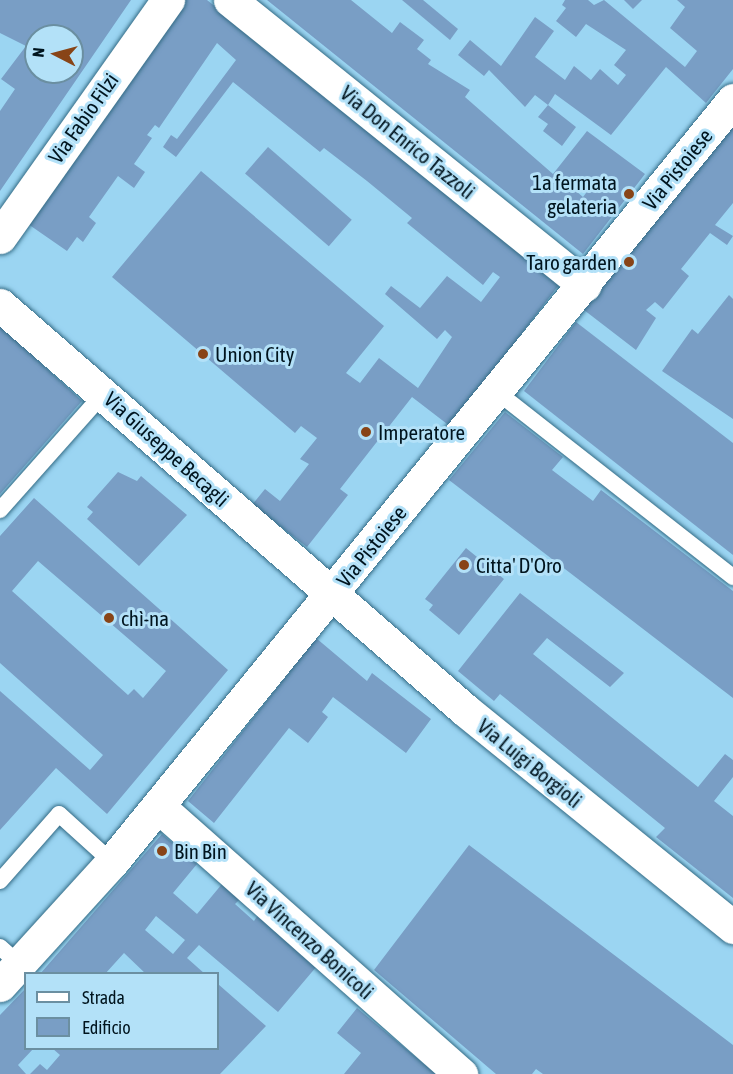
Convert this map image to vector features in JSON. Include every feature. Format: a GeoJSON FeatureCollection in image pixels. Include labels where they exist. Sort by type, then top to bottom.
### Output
{"type":"FeatureCollection","features":[{"type":"Feature","properties":{"kind":"street","name":"Via Fabio Filzi"},"geometry":{"type":"LineString","coordinates":[[0,237],[168,0]]}},
{"type":"Feature","properties":{"kind":"street","name":"Via Don Enrico Tazzoli"},"geometry":{"type":"LineString","coordinates":[[230,0],[585,285]]}},
{"type":"Feature","properties":{"kind":"street","name":"Via Pistoiese"},"geometry":{"type":"LineString","coordinates":[[6,965],[112,862],[585,285],[733,100]]}},
{"type":"Feature","properties":{"kind":"street","name":"Via Giuseppe Becagli"},"geometry":{"type":"LineString","coordinates":[[0,305],[104,393],[331,594]]}},
{"type":"Feature","properties":{"kind":"street","name":"Via Luigi Borgioli"},"geometry":{"type":"LineString","coordinates":[[331,594],[465,710],[733,927]]}},
{"type":"Feature","properties":{"kind":"street","name":"Via Vincenzo Bonicoli"},"geometry":{"type":"LineString","coordinates":[[158,806],[461,1074]]}},
{"type":"Feature","properties":{"kind":"lane"},"geometry":{"type":"LineString","coordinates":[[497,392],[733,577]]}},
{"type":"Feature","properties":{"kind":"lane"},"geometry":{"type":"LineString","coordinates":[[0,510],[104,393]]}},
{"type":"Feature","properties":{"kind":"lane"},"geometry":{"type":"LineString","coordinates":[[0,881],[59,814],[112,862]]}},
{"type":"Feature","properties":{"kind":"building"},"geometry":{"type":"Polygon","coordinates":[[[0,0],[131,0],[84,69],[84,24],[24,24],[24,45],[0,33],[0,0]]]}},
{"type":"Feature","properties":{"kind":"building"},"geometry":{"type":"Polygon","coordinates":[[[185,0],[207,0],[561,282],[451,427],[412,397],[340,489],[348,495],[307,547],[252,505],[265,489],[280,501],[309,464],[300,459],[317,438],[301,426],[295,433],[112,277],[201,171],[384,326],[346,373],[360,383],[379,358],[418,388],[452,337],[445,330],[437,339],[385,294],[391,286],[420,308],[447,276],[481,302],[500,277],[493,272],[483,285],[407,223],[412,218],[367,181],[324,148],[320,152],[233,82],[176,157],[163,147],[171,135],[177,139],[236,60],[217,43],[159,128],[155,125],[147,135],[152,138],[134,164],[145,172],[134,188],[118,176],[89,217],[96,223],[83,242],[77,237],[67,251],[28,224],[185,0]]]}},
{"type":"Feature","properties":{"kind":"building"},"geometry":{"type":"Polygon","coordinates":[[[267,0],[351,0],[392,33],[400,22],[424,40],[417,49],[431,60],[428,64],[470,90],[465,97],[553,174],[587,131],[645,174],[583,254],[267,0]],[[576,179],[570,186],[583,197],[589,189],[576,179]]]}},
{"type":"Feature","properties":{"kind":"building"},"geometry":{"type":"Polygon","coordinates":[[[402,0],[423,0],[458,29],[450,40],[402,0]]]}},
{"type":"Feature","properties":{"kind":"building"},"geometry":{"type":"Polygon","coordinates":[[[565,0],[588,0],[594,5],[604,0],[685,67],[697,51],[670,28],[685,7],[677,0],[733,0],[733,69],[706,103],[666,67],[611,135],[555,94],[548,105],[535,95],[525,107],[489,70],[484,76],[458,55],[470,40],[501,66],[535,17],[554,31],[535,57],[565,80],[574,66],[591,80],[600,69],[618,85],[626,75],[614,65],[626,50],[586,24],[576,37],[556,21],[566,8],[562,5],[565,0]]]}},
{"type":"Feature","properties":{"kind":"building"},"geometry":{"type":"Polygon","coordinates":[[[624,0],[642,0],[633,9],[624,0]]]}},
{"type":"Feature","properties":{"kind":"building"},"geometry":{"type":"Polygon","coordinates":[[[24,49],[24,84],[73,84],[0,191],[0,111],[15,89],[1,79],[24,49]]]}},
{"type":"Feature","properties":{"kind":"building"},"geometry":{"type":"Polygon","coordinates":[[[548,105],[576,127],[562,146],[543,131],[548,124],[538,117],[548,105]]]}},
{"type":"Feature","properties":{"kind":"building"},"geometry":{"type":"Polygon","coordinates":[[[733,120],[733,203],[715,225],[733,236],[727,245],[710,233],[681,269],[689,276],[663,309],[655,302],[646,310],[656,318],[636,350],[584,310],[733,120]]]}},
{"type":"Feature","properties":{"kind":"building"},"geometry":{"type":"Polygon","coordinates":[[[268,147],[352,220],[329,246],[245,173],[268,147]]]}},
{"type":"Feature","properties":{"kind":"building"},"geometry":{"type":"Polygon","coordinates":[[[729,295],[733,299],[733,419],[662,371],[692,329],[698,334],[729,295]]]}},
{"type":"Feature","properties":{"kind":"building"},"geometry":{"type":"Polygon","coordinates":[[[576,322],[733,443],[733,555],[524,391],[576,322]]]}},
{"type":"Feature","properties":{"kind":"building"},"geometry":{"type":"Polygon","coordinates":[[[0,325],[82,401],[0,494],[0,325]]]}},
{"type":"Feature","properties":{"kind":"building"},"geometry":{"type":"Polygon","coordinates":[[[505,412],[563,457],[552,470],[593,501],[601,490],[733,591],[733,698],[449,480],[505,412]]]}},
{"type":"Feature","properties":{"kind":"building"},"geometry":{"type":"Polygon","coordinates":[[[118,472],[137,481],[141,476],[187,515],[139,566],[87,519],[93,512],[87,507],[118,472]]]}},
{"type":"Feature","properties":{"kind":"building"},"geometry":{"type":"Polygon","coordinates":[[[34,498],[228,670],[107,814],[56,768],[0,830],[0,691],[90,770],[103,755],[0,663],[0,536],[34,498]],[[38,561],[12,591],[128,695],[134,689],[143,698],[166,671],[38,561]]]}},
{"type":"Feature","properties":{"kind":"building"},"geometry":{"type":"Polygon","coordinates":[[[466,548],[504,579],[459,635],[429,610],[433,605],[425,599],[466,548]]]}},
{"type":"Feature","properties":{"kind":"building"},"geometry":{"type":"Polygon","coordinates":[[[520,593],[624,673],[610,687],[547,638],[533,654],[698,787],[725,754],[733,760],[733,777],[714,801],[733,816],[733,898],[656,837],[665,828],[500,694],[494,701],[458,671],[520,593]]]}},
{"type":"Feature","properties":{"kind":"building"},"geometry":{"type":"Polygon","coordinates":[[[316,638],[367,681],[372,673],[431,719],[406,753],[333,697],[322,712],[328,717],[308,743],[289,728],[214,823],[188,801],[316,638]]]}},
{"type":"Feature","properties":{"kind":"building"},"geometry":{"type":"Polygon","coordinates":[[[162,834],[197,864],[173,893],[197,914],[222,884],[240,899],[235,904],[254,921],[258,915],[317,966],[278,1012],[199,945],[187,958],[203,972],[144,972],[124,953],[107,972],[42,972],[162,834]],[[156,916],[145,930],[173,954],[185,940],[156,916]]]}},
{"type":"Feature","properties":{"kind":"building"},"geometry":{"type":"Polygon","coordinates":[[[469,845],[733,1045],[733,1074],[543,1074],[536,1069],[532,1074],[496,1074],[374,970],[469,845]]]}},
{"type":"Feature","properties":{"kind":"building"},"geometry":{"type":"Polygon","coordinates":[[[219,985],[266,1026],[220,1074],[30,1074],[40,1064],[47,1070],[60,1055],[54,1050],[219,1050],[219,985]]]}},
{"type":"Feature","properties":{"kind":"building"},"geometry":{"type":"Polygon","coordinates":[[[24,990],[24,1050],[32,1050],[18,1065],[26,1074],[0,1074],[0,1015],[24,990]]]}},
{"type":"Feature","properties":{"kind":"building"},"geometry":{"type":"Polygon","coordinates":[[[357,1008],[436,1074],[344,1074],[361,1053],[337,1033],[357,1008]]]}},
{"type":"Feature","properties":{"kind":"place","name":"1a fermata gelateria"},"geometry":{"type":"Point","coordinates":[629,194]}},
{"type":"Feature","properties":{"kind":"place","name":"Taro garden"},"geometry":{"type":"Point","coordinates":[629,262]}},
{"type":"Feature","properties":{"kind":"place","name":"Union City"},"geometry":{"type":"Point","coordinates":[203,354]}},
{"type":"Feature","properties":{"kind":"place","name":"Imperatore"},"geometry":{"type":"Point","coordinates":[366,432]}},
{"type":"Feature","properties":{"kind":"place","name":"Citta' D'Oro"},"geometry":{"type":"Point","coordinates":[464,565]}},
{"type":"Feature","properties":{"kind":"place","name":"chì-na"},"geometry":{"type":"Point","coordinates":[109,618]}},
{"type":"Feature","properties":{"kind":"place","name":"Bin Bin"},"geometry":{"type":"Point","coordinates":[162,851]}}]}
